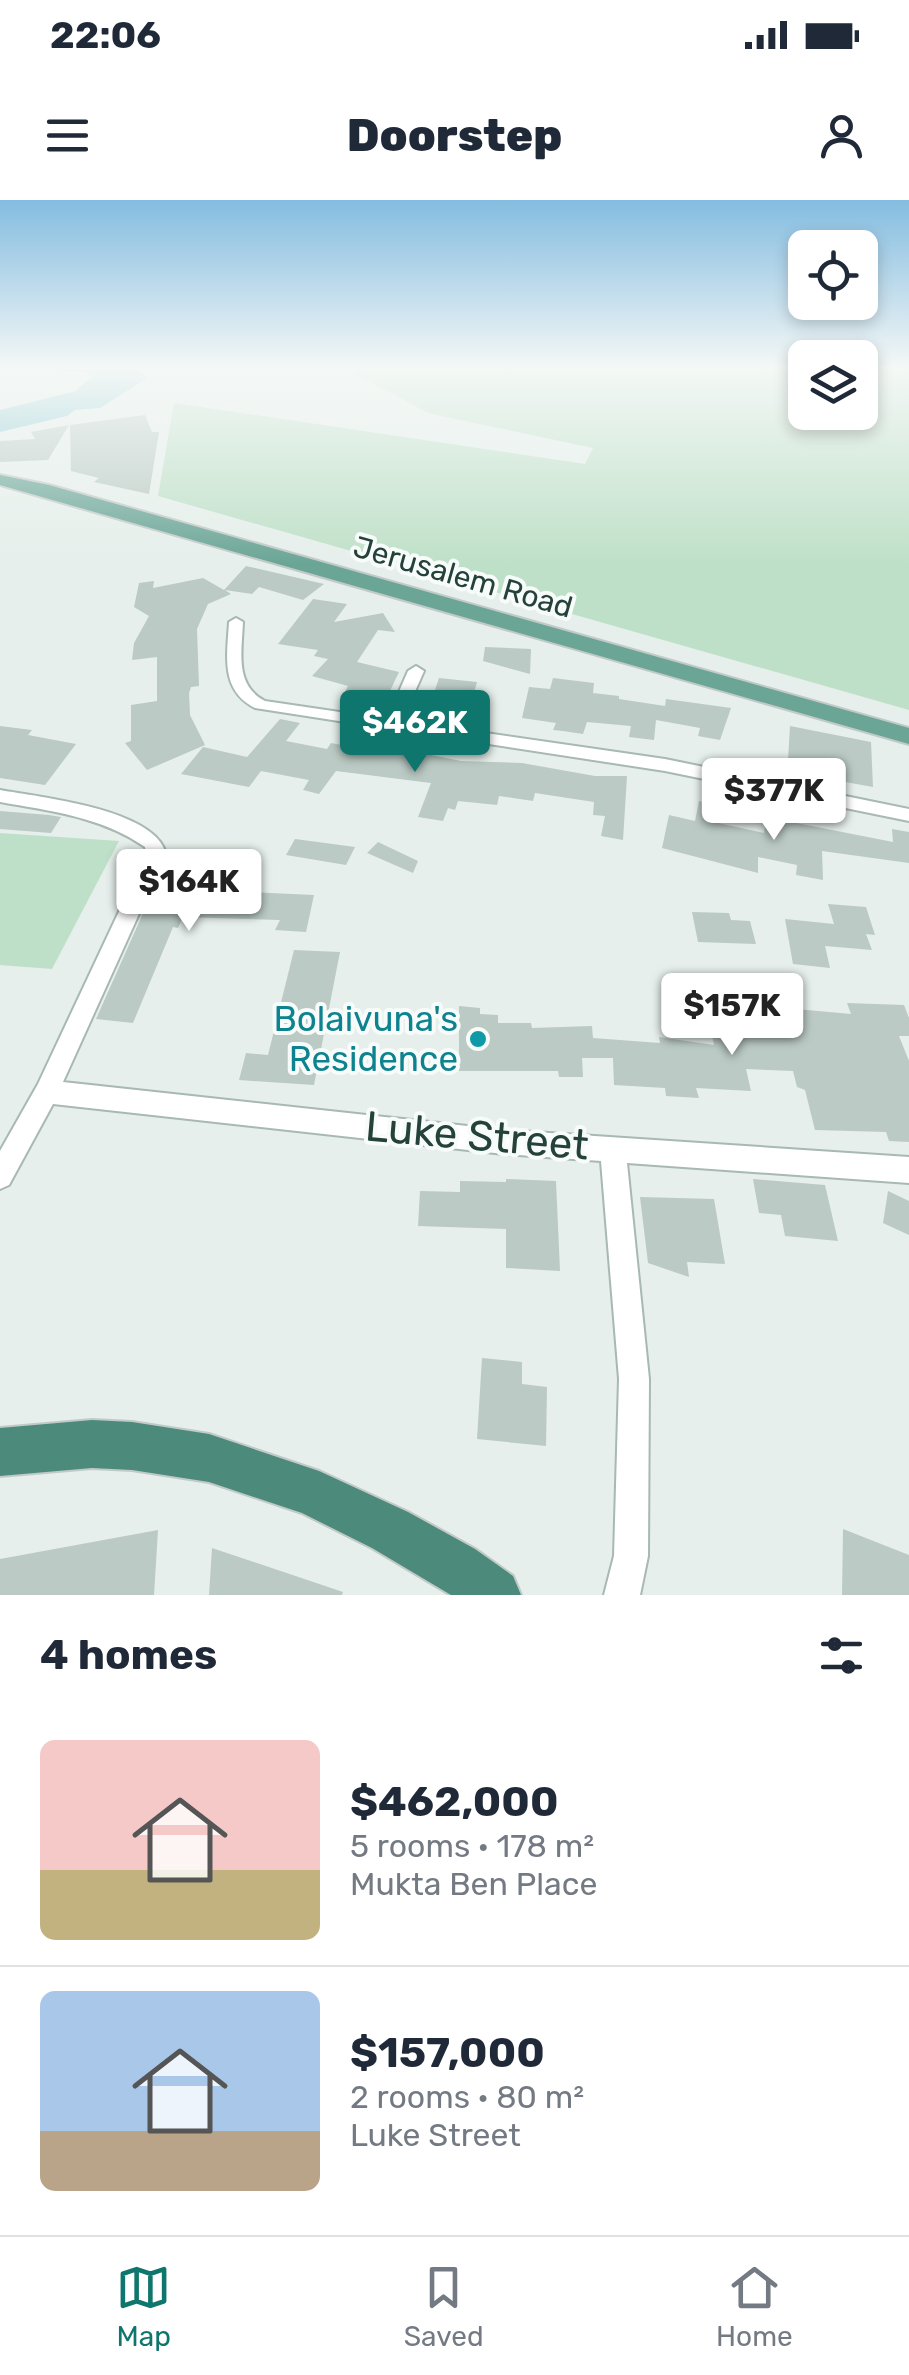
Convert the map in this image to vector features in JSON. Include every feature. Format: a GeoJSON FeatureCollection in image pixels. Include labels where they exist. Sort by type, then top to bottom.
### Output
{"type":"FeatureCollection","features":[{"type":"Feature","properties":{"kind":"highway"},"geometry":{"type":"LineString","coordinates":[[0,1452],[92,1444],[186,1452],[272,1474],[362,1515],[465,1570],[494,1595]]}},
{"type":"Feature","properties":{"kind":"main road","name":"Jerusalem Road"},"geometry":{"type":"LineString","coordinates":[[0,472],[65,486],[909,725]]}},
{"type":"Feature","properties":{"kind":"main road","name":"Jerusalem Road"},"geometry":{"type":"LineString","coordinates":[[0,480],[30,485],[909,736]]}},
{"type":"Feature","properties":{"kind":"street"},"geometry":{"type":"LineString","coordinates":[[236,622],[235,682],[246,700],[392,727],[665,765],[909,815]]}},
{"type":"Feature","properties":{"kind":"street"},"geometry":{"type":"LineString","coordinates":[[392,727],[416,671]]}},
{"type":"Feature","properties":{"kind":"street"},"geometry":{"type":"LineString","coordinates":[[0,796],[60,807],[125,827],[154,844],[156,854],[47,1092],[0,1176]]}},
{"type":"Feature","properties":{"kind":"street","name":"Luke Street"},"geometry":{"type":"LineString","coordinates":[[47,1092],[504,1142],[909,1170]]}},
{"type":"Feature","properties":{"kind":"street"},"geometry":{"type":"LineString","coordinates":[[613,1147],[634,1380],[631,1556],[622,1595]]}},
{"type":"Feature","properties":{"kind":"green space"},"geometry":{"type":"Polygon","coordinates":[[[169,434],[384,434],[585,464],[593,448],[527,434],[909,434],[909,710],[158,496],[169,434]]]}},
{"type":"Feature","properties":{"kind":"green space"},"geometry":{"type":"Polygon","coordinates":[[[0,833],[119,841],[52,969],[0,965],[0,833]]]}},
{"type":"Feature","properties":{"kind":"building"},"geometry":{"type":"Polygon","coordinates":[[[32,434],[64,434],[48,460],[0,462],[0,441],[35,439],[32,434]]]}},
{"type":"Feature","properties":{"kind":"building"},"geometry":{"type":"Polygon","coordinates":[[[70,434],[159,434],[149,494],[94,482],[99,478],[71,471],[70,434]]]}},
{"type":"Feature","properties":{"kind":"building"},"geometry":{"type":"Polygon","coordinates":[[[246,566],[324,584],[303,600],[259,587],[252,594],[225,590],[231,594],[208,604],[197,629],[199,686],[191,687],[189,693],[190,715],[205,745],[147,770],[125,743],[131,741],[131,705],[157,701],[157,657],[132,660],[134,643],[149,616],[134,607],[139,583],[154,581],[153,588],[203,578],[224,590],[246,566]]]}},
{"type":"Feature","properties":{"kind":"building"},"geometry":{"type":"Polygon","coordinates":[[[313,599],[347,604],[334,622],[383,613],[395,632],[378,630],[357,662],[399,672],[389,693],[375,691],[368,705],[340,701],[348,686],[312,676],[328,659],[314,656],[318,650],[278,644],[313,599]]]}},
{"type":"Feature","properties":{"kind":"building"},"geometry":{"type":"Polygon","coordinates":[[[485,647],[531,649],[530,674],[483,661],[485,647]]]}},
{"type":"Feature","properties":{"kind":"building"},"geometry":{"type":"Polygon","coordinates":[[[439,678],[477,682],[472,699],[432,699],[439,678]]]}},
{"type":"Feature","properties":{"kind":"building"},"geometry":{"type":"Polygon","coordinates":[[[553,678],[594,683],[593,693],[619,699],[665,706],[666,699],[731,708],[720,740],[698,736],[700,728],[656,720],[654,740],[629,737],[631,726],[587,722],[583,734],[553,730],[556,723],[522,718],[529,687],[550,689],[553,678]]]}},
{"type":"Feature","properties":{"kind":"building"},"geometry":{"type":"Polygon","coordinates":[[[280,719],[300,723],[286,741],[327,749],[331,743],[384,753],[387,746],[461,761],[522,763],[595,776],[627,776],[623,840],[601,836],[605,816],[593,815],[594,802],[535,793],[533,801],[499,796],[497,805],[458,801],[455,810],[448,808],[443,821],[418,817],[431,783],[336,771],[319,794],[303,790],[309,780],[261,771],[249,787],[181,774],[203,747],[247,757],[280,719]]]}},
{"type":"Feature","properties":{"kind":"building"},"geometry":{"type":"Polygon","coordinates":[[[0,726],[32,730],[28,735],[76,744],[45,785],[0,778],[0,726]]]}},
{"type":"Feature","properties":{"kind":"building"},"geometry":{"type":"Polygon","coordinates":[[[790,726],[871,742],[873,787],[834,780],[833,770],[788,760],[790,726]]]}},
{"type":"Feature","properties":{"kind":"building"},"geometry":{"type":"Polygon","coordinates":[[[699,801],[721,806],[718,823],[764,833],[766,817],[893,842],[892,829],[909,832],[909,863],[822,851],[823,880],[796,875],[797,865],[758,857],[758,873],[662,848],[669,815],[695,821],[699,801]]]}},
{"type":"Feature","properties":{"kind":"building"},"geometry":{"type":"Polygon","coordinates":[[[0,811],[61,817],[51,833],[0,829],[0,811]]]}},
{"type":"Feature","properties":{"kind":"building"},"geometry":{"type":"Polygon","coordinates":[[[295,839],[355,847],[346,865],[286,855],[295,839]]]}},
{"type":"Feature","properties":{"kind":"building"},"geometry":{"type":"Polygon","coordinates":[[[378,842],[418,861],[413,873],[367,853],[378,842]]]}},
{"type":"Feature","properties":{"kind":"building"},"geometry":{"type":"Polygon","coordinates":[[[156,884],[314,895],[306,932],[275,930],[280,920],[183,917],[178,928],[173,927],[133,1023],[96,1019],[156,884]]]}},
{"type":"Feature","properties":{"kind":"building"},"geometry":{"type":"Polygon","coordinates":[[[828,904],[866,907],[875,935],[866,934],[872,950],[825,946],[830,968],[793,964],[785,919],[834,924],[828,904]]]}},
{"type":"Feature","properties":{"kind":"building"},"geometry":{"type":"Polygon","coordinates":[[[692,912],[729,913],[731,920],[750,921],[756,944],[698,942],[692,912]]]}},
{"type":"Feature","properties":{"kind":"building"},"geometry":{"type":"Polygon","coordinates":[[[294,950],[340,952],[314,1085],[239,1080],[246,1053],[268,1055],[294,950]]]}},
{"type":"Feature","properties":{"kind":"building"},"geometry":{"type":"Polygon","coordinates":[[[705,1002],[784,1005],[851,1014],[847,1003],[904,1005],[909,1036],[899,1036],[909,1061],[909,1142],[889,1141],[886,1132],[815,1130],[805,1090],[797,1087],[793,1071],[746,1069],[751,1091],[696,1088],[699,1098],[666,1096],[665,1088],[614,1085],[613,1058],[582,1058],[583,1077],[559,1077],[558,1071],[459,1071],[459,1006],[480,1008],[480,1014],[498,1015],[498,1023],[531,1023],[532,1028],[592,1026],[593,1038],[660,1043],[659,1037],[714,1045],[705,1002]]]}},
{"type":"Feature","properties":{"kind":"building"},"geometry":{"type":"Polygon","coordinates":[[[753,1179],[825,1185],[838,1241],[785,1236],[781,1215],[759,1213],[753,1179]]]}},
{"type":"Feature","properties":{"kind":"building"},"geometry":{"type":"Polygon","coordinates":[[[460,1181],[556,1181],[560,1271],[506,1268],[506,1229],[418,1226],[420,1191],[460,1192],[460,1181]]]}},
{"type":"Feature","properties":{"kind":"building"},"geometry":{"type":"Polygon","coordinates":[[[888,1191],[909,1201],[909,1235],[883,1223],[888,1191]]]}},
{"type":"Feature","properties":{"kind":"building"},"geometry":{"type":"Polygon","coordinates":[[[640,1197],[714,1199],[725,1264],[687,1262],[689,1277],[648,1263],[640,1197]]]}},
{"type":"Feature","properties":{"kind":"building"},"geometry":{"type":"Polygon","coordinates":[[[482,1358],[522,1362],[522,1384],[547,1387],[546,1446],[477,1439],[482,1358]]]}},
{"type":"Feature","properties":{"kind":"building"},"geometry":{"type":"Polygon","coordinates":[[[843,1529],[909,1555],[909,1595],[842,1595],[843,1529]]]}},
{"type":"Feature","properties":{"kind":"building"},"geometry":{"type":"Polygon","coordinates":[[[158,1530],[154,1595],[0,1595],[0,1559],[158,1530]]]}},
{"type":"Feature","properties":{"kind":"building"},"geometry":{"type":"Polygon","coordinates":[[[212,1548],[343,1592],[342,1595],[209,1595],[212,1548]]]}},
{"type":"Feature","properties":{"kind":"place","name":"Bolaivuna's Residence"},"geometry":{"type":"Point","coordinates":[478,1039]}}]}
